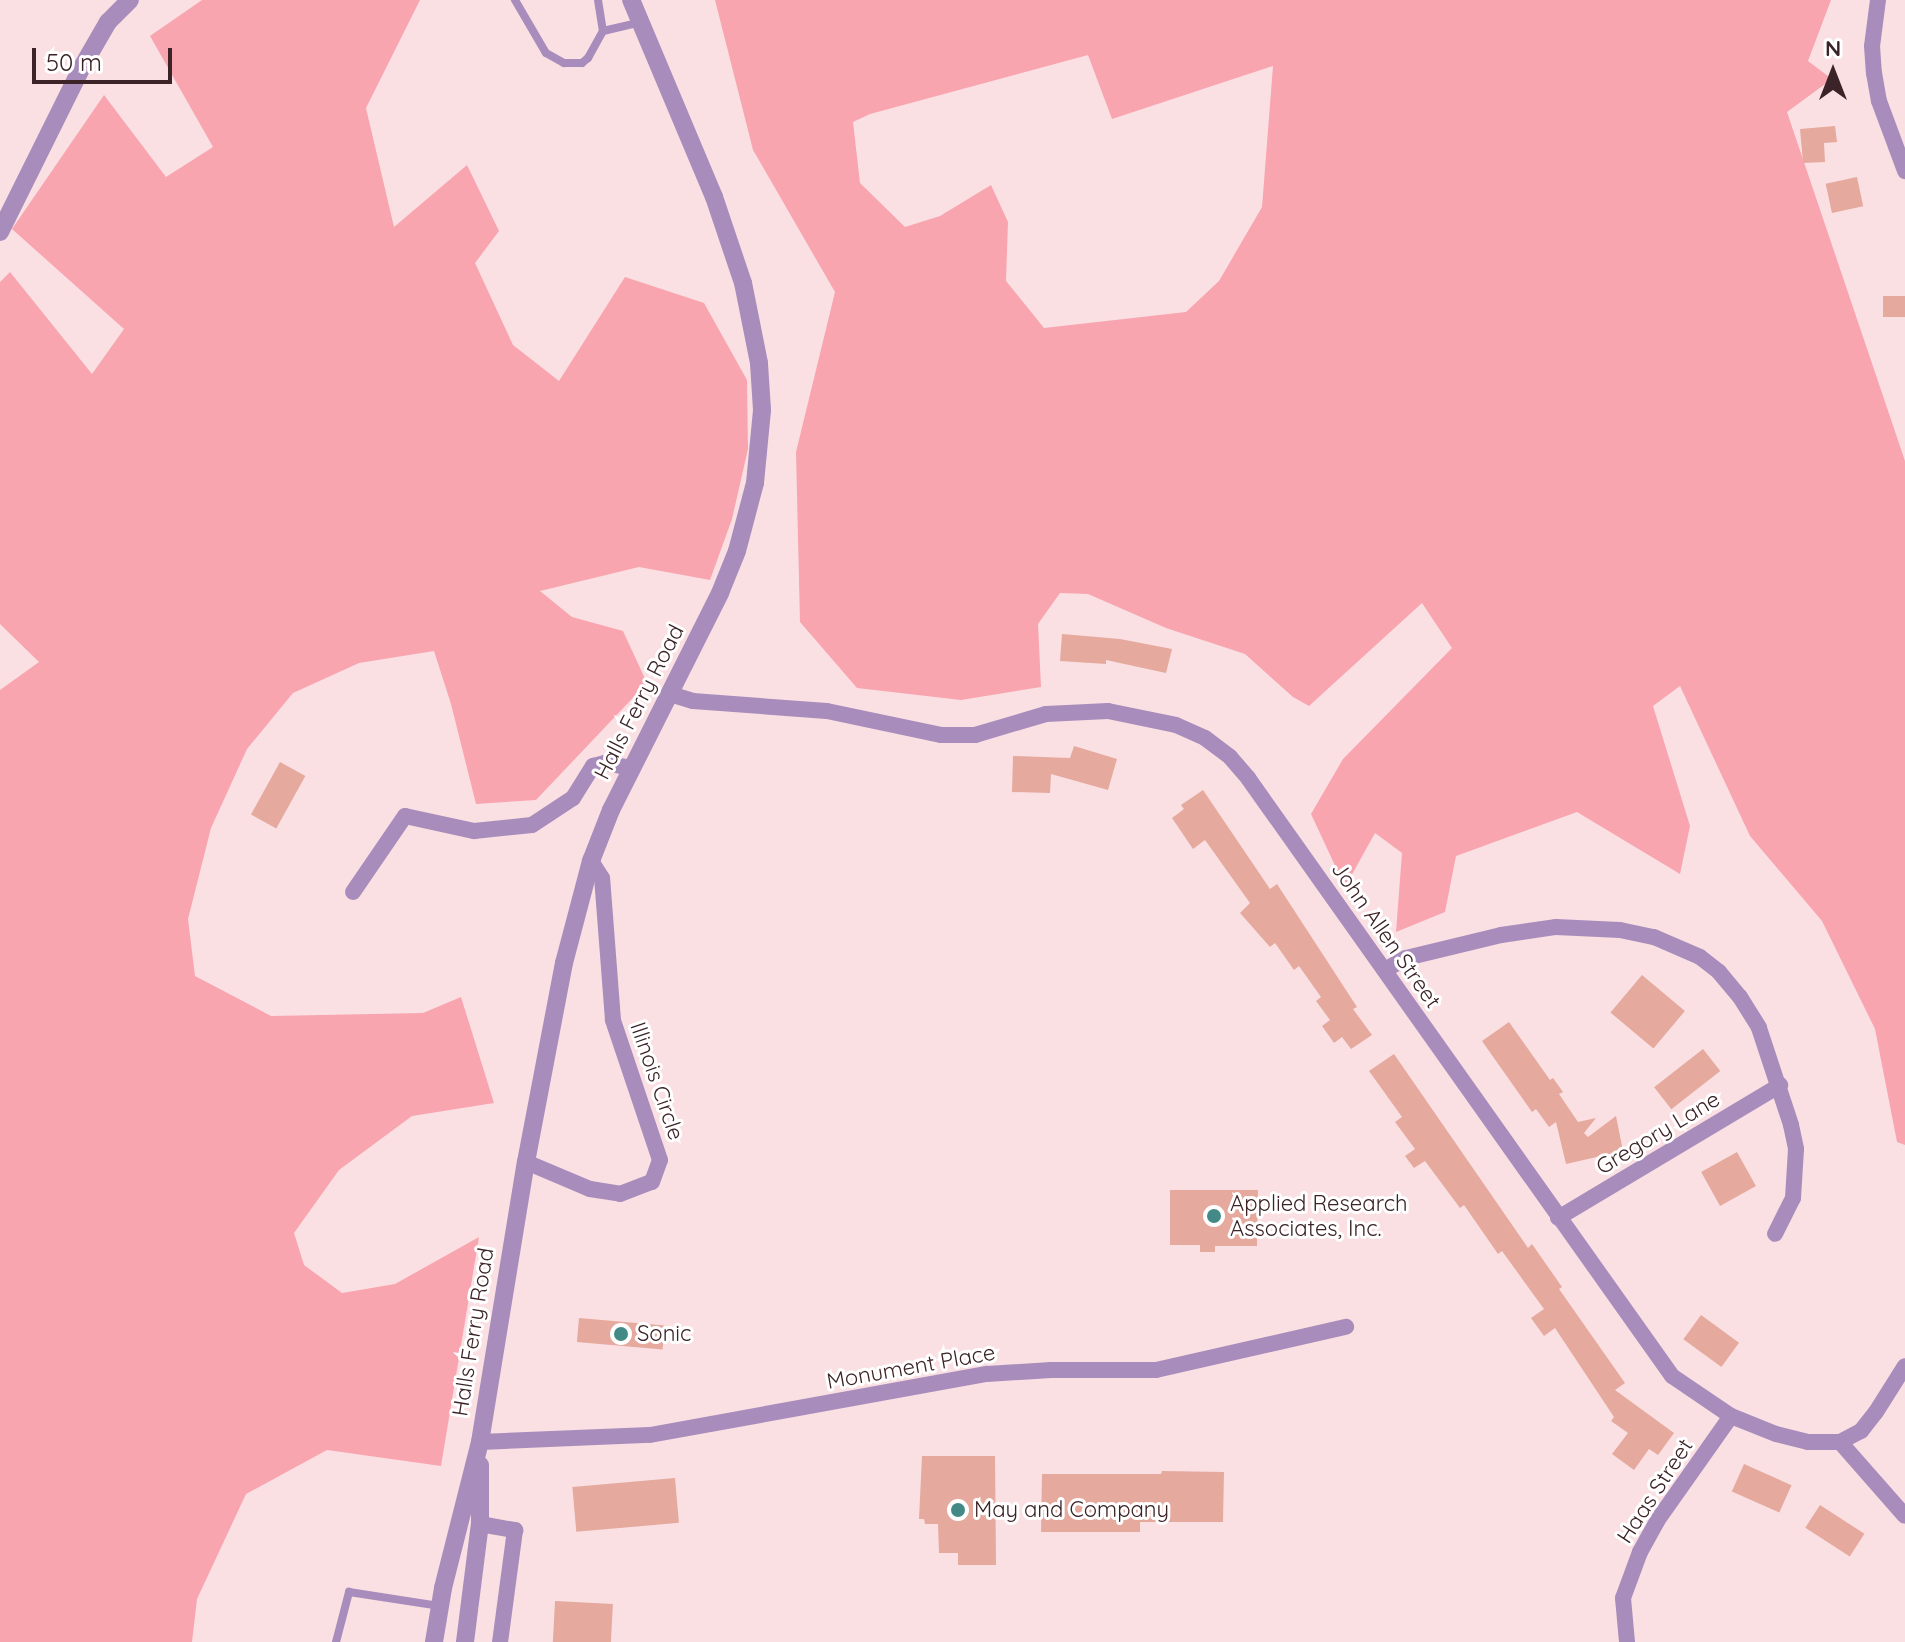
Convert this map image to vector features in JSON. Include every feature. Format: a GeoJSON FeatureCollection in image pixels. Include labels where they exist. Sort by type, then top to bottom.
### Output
{"type":"FeatureCollection","features":[{"type":"Feature","properties":{"kind":"street"},"geometry":{"type":"LineString","coordinates":[[0,232],[82,67],[108,22],[130,0]]}},
{"type":"Feature","properties":{"kind":"street","name":"Halls Ferry Road"},"geometry":{"type":"LineString","coordinates":[[434,1642],[480,1442],[526,1162],[564,963],[591,861],[631,768],[720,593],[737,551],[755,483],[762,410],[754,329],[730,242],[631,0]]}},
{"type":"Feature","properties":{"kind":"street"},"geometry":{"type":"LineString","coordinates":[[1878,0],[1872,46],[1874,73],[1879,101],[1905,171]]}},
{"type":"Feature","properties":{"kind":"street","name":"John Allen Street"},"geometry":{"type":"LineString","coordinates":[[670,694],[693,701],[827,711],[941,735],[975,735],[1046,714],[1108,711],[1176,725],[1205,738],[1230,757],[1248,778],[1672,1376],[1693,1394],[1731,1416],[1776,1434],[1808,1442],[1840,1442]]}},
{"type":"Feature","properties":{"kind":"street"},"geometry":{"type":"LineString","coordinates":[[353,892],[405,816],[474,831],[532,825],[573,798],[593,766],[605,763],[631,768]]}},
{"type":"Feature","properties":{"kind":"street","name":"Illinois Circle"},"geometry":{"type":"LineString","coordinates":[[526,1162],[590,1189],[620,1194],[652,1182],[660,1160],[613,1020],[602,878],[591,861]]}},
{"type":"Feature","properties":{"kind":"street"},"geometry":{"type":"LineString","coordinates":[[1385,970],[1406,958],[1501,935],[1556,927],[1591,926],[1654,937],[1700,957],[1726,981],[1759,1028],[1780,1085],[1796,1160],[1793,1198],[1775,1234]]}},
{"type":"Feature","properties":{"kind":"street","name":"Gregory Lane"},"geometry":{"type":"LineString","coordinates":[[1558,1218],[1780,1085]]}},
{"type":"Feature","properties":{"kind":"street","name":"Monument Place"},"geometry":{"type":"LineString","coordinates":[[480,1442],[650,1435],[1002,1373],[1156,1370],[1346,1327]]}},
{"type":"Feature","properties":{"kind":"street"},"geometry":{"type":"LineString","coordinates":[[1905,1366],[1861,1431],[1840,1442],[1905,1516]]}},
{"type":"Feature","properties":{"kind":"street","name":"Haas Street"},"geometry":{"type":"LineString","coordinates":[[1627,1642],[1623,1598],[1640,1552],[1657,1521],[1731,1416]]}},
{"type":"Feature","properties":{"kind":"street","name":"Halls Ferry Road"},"geometry":{"type":"LineString","coordinates":[[465,1642],[480,1524],[480,1442]]}},
{"type":"Feature","properties":{"kind":"street"},"geometry":{"type":"LineString","coordinates":[[480,1524],[515,1530],[500,1642]]}},
{"type":"Feature","properties":{"kind":"lane"},"geometry":{"type":"LineString","coordinates":[[515,0],[554,60],[582,63],[596,49],[603,31],[598,0]]}},
{"type":"Feature","properties":{"kind":"lane"},"geometry":{"type":"LineString","coordinates":[[603,31],[641,22]]}},
{"type":"Feature","properties":{"kind":"lane"},"geometry":{"type":"LineString","coordinates":[[336,1642],[349,1592],[440,1607]]}},
{"type":"Feature","properties":{"kind":"shaded area"},"geometry":{"type":"Polygon","coordinates":[[[202,0],[420,0],[366,108],[394,227],[467,165],[499,231],[475,263],[513,345],[559,381],[625,277],[704,303],[747,380],[748,449],[732,519],[710,580],[639,567],[540,591],[572,617],[623,631],[647,683],[536,800],[476,804],[434,651],[359,663],[293,693],[247,749],[211,828],[188,919],[195,976],[271,1016],[423,1013],[461,997],[494,1103],[412,1116],[339,1170],[294,1233],[304,1265],[342,1293],[395,1284],[479,1237],[441,1466],[327,1450],[246,1494],[197,1599],[192,1642],[0,1642],[0,690],[39,662],[0,624],[0,282],[10,272],[92,374],[124,329],[12,229],[104,95],[166,177],[213,147],[150,36],[202,0]]]}},
{"type":"Feature","properties":{"kind":"shaded area"},"geometry":{"type":"Polygon","coordinates":[[[715,0],[1831,0],[1808,61],[1832,79],[1787,112],[1905,461],[1905,1145],[1897,1142],[1875,1029],[1822,921],[1750,836],[1680,686],[1653,706],[1690,826],[1680,874],[1577,812],[1456,856],[1445,912],[1396,932],[1402,853],[1375,833],[1345,887],[1311,814],[1343,759],[1452,648],[1422,603],[1309,706],[1293,697],[1245,654],[1166,628],[1088,594],[1060,593],[1038,624],[1041,687],[961,700],[857,688],[800,622],[796,452],[835,292],[753,150],[715,0]],[[1088,55],[870,114],[853,122],[860,183],[905,227],[940,216],[991,185],[1008,222],[1006,281],[1044,328],[1186,312],[1219,281],[1262,207],[1273,66],[1112,119],[1088,55]]]}},
{"type":"Feature","properties":{"kind":"building"},"geometry":{"type":"Polygon","coordinates":[[[1835,126],[1837,142],[1824,143],[1825,162],[1803,163],[1800,129],[1835,126]]]}},
{"type":"Feature","properties":{"kind":"building"},"geometry":{"type":"Polygon","coordinates":[[[1857,177],[1863,206],[1832,213],[1826,184],[1857,177]]]}},
{"type":"Feature","properties":{"kind":"building"},"geometry":{"type":"Polygon","coordinates":[[[1883,296],[1905,296],[1905,317],[1883,317],[1883,296]]]}},
{"type":"Feature","properties":{"kind":"building"},"geometry":{"type":"Polygon","coordinates":[[[1062,634],[1120,639],[1172,649],[1166,673],[1106,660],[1106,664],[1060,661],[1062,634]]]}},
{"type":"Feature","properties":{"kind":"building"},"geometry":{"type":"Polygon","coordinates":[[[1074,746],[1117,759],[1108,790],[1051,774],[1050,793],[1012,792],[1013,756],[1070,758],[1074,746]]]}},
{"type":"Feature","properties":{"kind":"building"},"geometry":{"type":"Polygon","coordinates":[[[280,762],[305,776],[276,829],[251,814],[280,762]]]}},
{"type":"Feature","properties":{"kind":"building"},"geometry":{"type":"Polygon","coordinates":[[[1203,790],[1270,889],[1277,884],[1357,1007],[1353,1009],[1372,1035],[1351,1049],[1342,1037],[1334,1043],[1322,1026],[1330,1020],[1316,1001],[1321,997],[1299,966],[1294,970],[1275,943],[1270,947],[1240,913],[1250,903],[1205,840],[1193,849],[1172,818],[1184,809],[1181,805],[1203,790]]]}},
{"type":"Feature","properties":{"kind":"building"},"geometry":{"type":"Polygon","coordinates":[[[1642,975],[1685,1011],[1653,1049],[1611,1013],[1642,975]]]}},
{"type":"Feature","properties":{"kind":"building"},"geometry":{"type":"Polygon","coordinates":[[[1509,1022],[1550,1080],[1553,1078],[1563,1092],[1559,1094],[1578,1122],[1596,1118],[1584,1133],[1588,1137],[1616,1116],[1623,1151],[1566,1164],[1556,1122],[1549,1127],[1536,1109],[1532,1112],[1482,1041],[1509,1022]]]}},
{"type":"Feature","properties":{"kind":"building"},"geometry":{"type":"Polygon","coordinates":[[[1703,1049],[1720,1071],[1671,1109],[1654,1087],[1703,1049]]]}},
{"type":"Feature","properties":{"kind":"building"},"geometry":{"type":"Polygon","coordinates":[[[1394,1054],[1528,1248],[1532,1244],[1562,1287],[1559,1289],[1625,1383],[1615,1390],[1674,1433],[1658,1455],[1649,1449],[1634,1470],[1612,1454],[1628,1433],[1611,1421],[1614,1417],[1555,1328],[1544,1336],[1531,1318],[1544,1309],[1502,1251],[1498,1254],[1464,1205],[1460,1208],[1425,1161],[1414,1168],[1405,1156],[1415,1149],[1395,1122],[1402,1117],[1369,1071],[1394,1054]]]}},
{"type":"Feature","properties":{"kind":"building"},"geometry":{"type":"Polygon","coordinates":[[[1737,1152],[1756,1186],[1720,1206],[1701,1172],[1737,1152]]]}},
{"type":"Feature","properties":{"kind":"building","name":"Applied Research Associates, Inc."},"geometry":{"type":"Polygon","coordinates":[[[1170,1190],[1258,1190],[1257,1246],[1215,1246],[1215,1252],[1200,1252],[1200,1245],[1170,1245],[1170,1190]]]}},
{"type":"Feature","properties":{"kind":"building"},"geometry":{"type":"Polygon","coordinates":[[[1701,1315],[1739,1343],[1721,1367],[1683,1339],[1701,1315]]]}},
{"type":"Feature","properties":{"kind":"building","name":"Sonic"},"geometry":{"type":"Polygon","coordinates":[[[579,1318],[665,1325],[663,1349],[577,1342],[579,1318]]]}},
{"type":"Feature","properties":{"kind":"building","name":"May and Company"},"geometry":{"type":"Polygon","coordinates":[[[922,1456],[995,1456],[996,1565],[958,1565],[958,1553],[939,1553],[938,1524],[925,1524],[924,1519],[919,1519],[922,1456]]]}},
{"type":"Feature","properties":{"kind":"building"},"geometry":{"type":"Polygon","coordinates":[[[1744,1464],[1792,1485],[1779,1513],[1732,1491],[1744,1464]]]}},
{"type":"Feature","properties":{"kind":"building"},"geometry":{"type":"Polygon","coordinates":[[[1162,1471],[1224,1472],[1223,1522],[1140,1522],[1140,1532],[1041,1532],[1042,1474],[1161,1474],[1162,1471]]]}},
{"type":"Feature","properties":{"kind":"building"},"geometry":{"type":"Polygon","coordinates":[[[675,1478],[679,1523],[576,1532],[572,1487],[675,1478]]]}},
{"type":"Feature","properties":{"kind":"building"},"geometry":{"type":"Polygon","coordinates":[[[1820,1505],[1864,1534],[1850,1557],[1805,1528],[1820,1505]]]}},
{"type":"Feature","properties":{"kind":"building"},"geometry":{"type":"Polygon","coordinates":[[[555,1601],[613,1604],[611,1642],[553,1642],[555,1601]]]}},
{"type":"Feature","properties":{"kind":"place","name":"Applied Research Associates, Inc."},"geometry":{"type":"Point","coordinates":[1214,1216]}},
{"type":"Feature","properties":{"kind":"place","name":"Sonic"},"geometry":{"type":"Point","coordinates":[621,1334]}},
{"type":"Feature","properties":{"kind":"place","name":"May and Company"},"geometry":{"type":"Point","coordinates":[958,1510]}}]}
